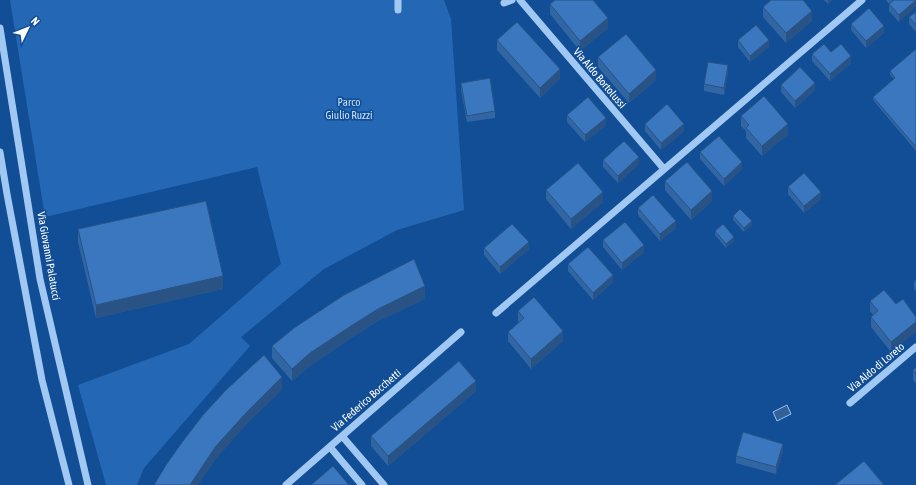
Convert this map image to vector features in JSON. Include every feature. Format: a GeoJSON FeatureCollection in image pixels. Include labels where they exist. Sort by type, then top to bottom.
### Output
{"type":"FeatureCollection","features":[{"type":"Feature","properties":{"kind":"street"},"geometry":{"type":"LineString","coordinates":[[398,0],[398,10]]}},
{"type":"Feature","properties":{"kind":"street"},"geometry":{"type":"LineString","coordinates":[[504,3],[512,0]]}},
{"type":"Feature","properties":{"kind":"street","name":"Via Aldo Bortolussi"},"geometry":{"type":"LineString","coordinates":[[520,0],[664,169]]}},
{"type":"Feature","properties":{"kind":"street"},"geometry":{"type":"LineString","coordinates":[[496,312],[862,0]]}},
{"type":"Feature","properties":{"kind":"street","name":"Via Giovanni Palatucci"},"geometry":{"type":"LineString","coordinates":[[0,28],[40,279],[88,485]]}},
{"type":"Feature","properties":{"kind":"street"},"geometry":{"type":"LineString","coordinates":[[0,152],[42,380],[69,485]]}},
{"type":"Feature","properties":{"kind":"street","name":"Via Federico Bocchetti"},"geometry":{"type":"LineString","coordinates":[[286,485],[461,332]]}},
{"type":"Feature","properties":{"kind":"street","name":"Via Aldo di Loreto"},"geometry":{"type":"LineString","coordinates":[[850,403],[916,347]]}},
{"type":"Feature","properties":{"kind":"street"},"geometry":{"type":"LineString","coordinates":[[342,436],[384,485]]}},
{"type":"Feature","properties":{"kind":"street"},"geometry":{"type":"LineString","coordinates":[[330,447],[362,485]]}},
{"type":"Feature","properties":{"kind":"green space","name":"Parco Giulio Ruzzi"},"geometry":{"type":"Polygon","coordinates":[[[10,0],[444,0],[451,19],[464,210],[397,230],[324,269],[241,337],[250,346],[144,468],[137,485],[106,485],[78,385],[189,344],[281,264],[257,167],[45,217],[10,0]]]}},
{"type":"Feature","properties":{"kind":"shaded area"},"geometry":{"type":"Polygon","coordinates":[[[787,405],[791,414],[777,421],[773,412],[787,405]]]}},
{"type":"Feature","properties":{"kind":"building"},"geometry":{"type":"Polygon","coordinates":[[[555,0],[593,0],[608,18],[580,41],[550,4],[555,0]]]}},
{"type":"Feature","properties":{"kind":"building"},"geometry":{"type":"Polygon","coordinates":[[[771,0],[803,0],[812,11],[786,33],[763,7],[771,0]]]}},
{"type":"Feature","properties":{"kind":"building"},"geometry":{"type":"Polygon","coordinates":[[[892,0],[916,0],[899,15],[889,4],[893,1],[892,0]]]}},
{"type":"Feature","properties":{"kind":"building"},"geometry":{"type":"Polygon","coordinates":[[[869,8],[884,26],[866,41],[851,24],[869,8]]]}},
{"type":"Feature","properties":{"kind":"building"},"geometry":{"type":"Polygon","coordinates":[[[916,12],[916,25],[909,17],[916,12]]]}},
{"type":"Feature","properties":{"kind":"building"},"geometry":{"type":"Polygon","coordinates":[[[517,22],[560,69],[540,88],[497,40],[517,22]]]}},
{"type":"Feature","properties":{"kind":"building"},"geometry":{"type":"Polygon","coordinates":[[[756,25],[769,40],[750,56],[738,40],[756,25]]]}},
{"type":"Feature","properties":{"kind":"building"},"geometry":{"type":"Polygon","coordinates":[[[626,34],[656,70],[629,94],[598,57],[626,34]]]}},
{"type":"Feature","properties":{"kind":"building"},"geometry":{"type":"Polygon","coordinates":[[[824,44],[831,52],[841,44],[851,56],[830,74],[812,54],[824,44]]]}},
{"type":"Feature","properties":{"kind":"building"},"geometry":{"type":"Polygon","coordinates":[[[916,49],[916,147],[873,97],[895,78],[890,71],[916,49]]]}},
{"type":"Feature","properties":{"kind":"building"},"geometry":{"type":"Polygon","coordinates":[[[708,62],[728,65],[724,88],[704,84],[708,62]]]}},
{"type":"Feature","properties":{"kind":"building"},"geometry":{"type":"Polygon","coordinates":[[[800,67],[815,83],[795,101],[781,85],[800,67]]]}},
{"type":"Feature","properties":{"kind":"building"},"geometry":{"type":"Polygon","coordinates":[[[490,78],[495,111],[467,116],[461,83],[490,78]]]}},
{"type":"Feature","properties":{"kind":"building"},"geometry":{"type":"Polygon","coordinates":[[[764,96],[788,124],[762,146],[746,128],[749,125],[741,116],[764,96]]]}},
{"type":"Feature","properties":{"kind":"building"},"geometry":{"type":"Polygon","coordinates":[[[588,97],[606,118],[585,135],[567,115],[588,97]]]}},
{"type":"Feature","properties":{"kind":"building"},"geometry":{"type":"Polygon","coordinates":[[[667,104],[684,124],[661,143],[645,124],[667,104]]]}},
{"type":"Feature","properties":{"kind":"building"},"geometry":{"type":"Polygon","coordinates":[[[719,136],[742,162],[724,179],[700,152],[719,136]]]}},
{"type":"Feature","properties":{"kind":"building"},"geometry":{"type":"Polygon","coordinates":[[[624,141],[639,157],[618,176],[603,160],[624,141]]]}},
{"type":"Feature","properties":{"kind":"building"},"geometry":{"type":"Polygon","coordinates":[[[687,162],[712,191],[691,210],[665,181],[687,162]]]}},
{"type":"Feature","properties":{"kind":"building"},"geometry":{"type":"Polygon","coordinates":[[[578,163],[603,192],[571,219],[546,190],[578,163]]]}},
{"type":"Feature","properties":{"kind":"building"},"geometry":{"type":"Polygon","coordinates":[[[804,173],[821,192],[804,206],[788,187],[804,173]]]}},
{"type":"Feature","properties":{"kind":"building"},"geometry":{"type":"Polygon","coordinates":[[[653,195],[676,221],[660,234],[638,208],[653,195]]]}},
{"type":"Feature","properties":{"kind":"building"},"geometry":{"type":"Polygon","coordinates":[[[206,201],[223,276],[96,305],[78,229],[206,201]]]}},
{"type":"Feature","properties":{"kind":"building"},"geometry":{"type":"Polygon","coordinates":[[[740,209],[752,221],[744,228],[733,216],[740,209]]]}},
{"type":"Feature","properties":{"kind":"building"},"geometry":{"type":"Polygon","coordinates":[[[625,222],[644,245],[622,263],[603,240],[625,222]]]}},
{"type":"Feature","properties":{"kind":"building"},"geometry":{"type":"Polygon","coordinates":[[[512,224],[529,242],[500,267],[484,248],[512,224]]]}},
{"type":"Feature","properties":{"kind":"building"},"geometry":{"type":"Polygon","coordinates":[[[723,224],[734,237],[726,244],[715,231],[723,224]]]}},
{"type":"Feature","properties":{"kind":"building"},"geometry":{"type":"Polygon","coordinates":[[[588,247],[613,275],[593,293],[568,264],[588,247]]]}},
{"type":"Feature","properties":{"kind":"building"},"geometry":{"type":"Polygon","coordinates":[[[414,259],[425,286],[378,309],[310,353],[292,369],[272,346],[294,328],[344,295],[414,259]]]}},
{"type":"Feature","properties":{"kind":"building"},"geometry":{"type":"Polygon","coordinates":[[[884,290],[896,304],[903,299],[916,317],[916,322],[891,342],[871,317],[878,311],[870,301],[884,290]]]}},
{"type":"Feature","properties":{"kind":"building"},"geometry":{"type":"Polygon","coordinates":[[[534,297],[563,331],[531,359],[508,332],[524,318],[518,311],[534,297]]]}},
{"type":"Feature","properties":{"kind":"building"},"geometry":{"type":"Polygon","coordinates":[[[264,355],[282,377],[216,446],[190,485],[154,485],[166,465],[203,415],[226,390],[264,355]]]}},
{"type":"Feature","properties":{"kind":"building"},"geometry":{"type":"Polygon","coordinates":[[[459,361],[476,381],[388,456],[371,436],[459,361]]]}},
{"type":"Feature","properties":{"kind":"building"},"geometry":{"type":"Polygon","coordinates":[[[916,367],[916,374],[913,370],[916,367]]]}},
{"type":"Feature","properties":{"kind":"building"},"geometry":{"type":"Polygon","coordinates":[[[743,432],[783,444],[776,467],[736,456],[743,432]]]}},
{"type":"Feature","properties":{"kind":"building"},"geometry":{"type":"Polygon","coordinates":[[[864,461],[884,485],[835,485],[864,461]]]}},
{"type":"Feature","properties":{"kind":"building"},"geometry":{"type":"Polygon","coordinates":[[[333,466],[349,485],[311,485],[333,466]]]}}]}
